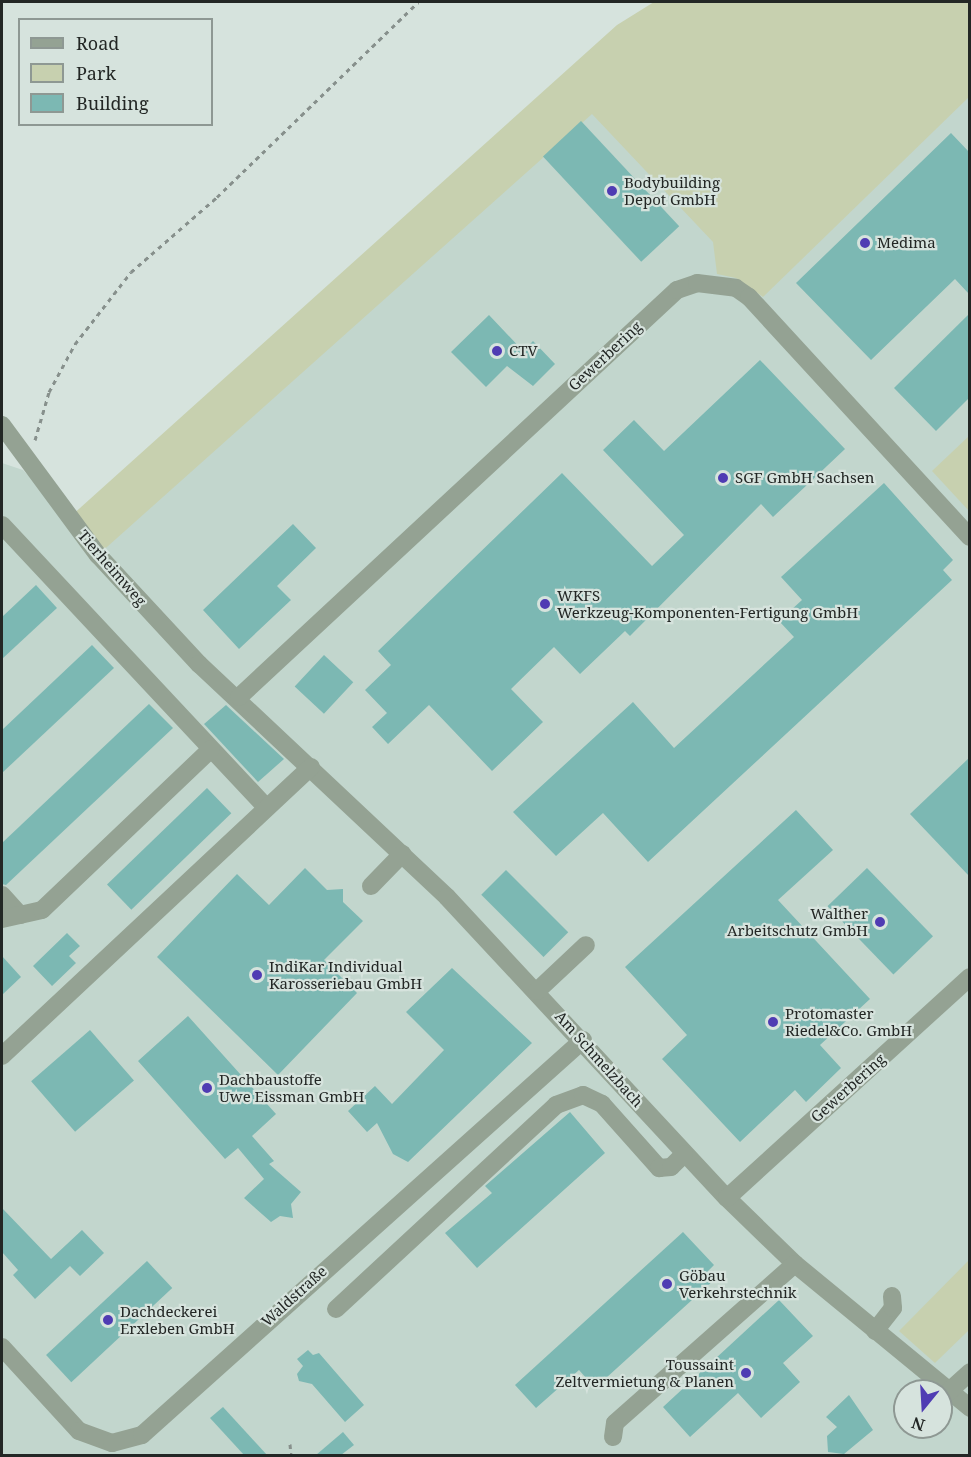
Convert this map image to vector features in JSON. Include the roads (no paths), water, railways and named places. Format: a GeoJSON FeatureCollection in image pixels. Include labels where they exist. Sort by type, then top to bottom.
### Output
{"type":"FeatureCollection","features":[{"type":"Feature","properties":{"kind":"street","name":"Gewerbering"},"geometry":{"type":"LineString","coordinates":[[239,697],[677,290],[697,283],[736,288],[749,297],[969,537]]}},
{"type":"Feature","properties":{"kind":"street","name":"Tierheimweg"},"geometry":{"type":"LineString","coordinates":[[2,424],[98,555],[199,664],[239,697]]}},
{"type":"Feature","properties":{"kind":"street"},"geometry":{"type":"LineString","coordinates":[[2,525],[266,807]]}},
{"type":"Feature","properties":{"kind":"street","name":"Am Schmelzbach"},"geometry":{"type":"LineString","coordinates":[[239,697],[402,855],[453,891],[537,991],[684,1154],[727,1198],[795,1264],[931,1379]]}},
{"type":"Feature","properties":{"kind":"street"},"geometry":{"type":"LineString","coordinates":[[2,919],[42,910],[211,749]]}},
{"type":"Feature","properties":{"kind":"street"},"geometry":{"type":"LineString","coordinates":[[2,1056],[310,767]]}},
{"type":"Feature","properties":{"kind":"street"},"geometry":{"type":"LineString","coordinates":[[371,886],[402,855]]}},
{"type":"Feature","properties":{"kind":"street"},"geometry":{"type":"LineString","coordinates":[[2,895],[20,915]]}},
{"type":"Feature","properties":{"kind":"street"},"geometry":{"type":"LineString","coordinates":[[537,991],[585,945]]}},
{"type":"Feature","properties":{"kind":"street","name":"Gewerbering"},"geometry":{"type":"LineString","coordinates":[[727,1198],[969,977]]}},
{"type":"Feature","properties":{"kind":"street","name":"Waldstraße"},"geometry":{"type":"LineString","coordinates":[[2,1347],[79,1431],[112,1443],[142,1435],[583,1040]]}},
{"type":"Feature","properties":{"kind":"street"},"geometry":{"type":"LineString","coordinates":[[336,1309],[556,1105],[584,1095],[602,1104],[659,1168],[670,1167],[684,1154]]}},
{"type":"Feature","properties":{"kind":"street"},"geometry":{"type":"LineString","coordinates":[[613,1437],[615,1423],[795,1264]]}},
{"type":"Feature","properties":{"kind":"street"},"geometry":{"type":"LineString","coordinates":[[875,1331],[893,1308],[892,1296]]}},
{"type":"Feature","properties":{"kind":"street"},"geometry":{"type":"LineString","coordinates":[[953,1387],[969,1372]]}},
{"type":"Feature","properties":{"kind":"street","name":"Am Schmelzbach"},"geometry":{"type":"LineString","coordinates":[[953,1397],[969,1408]]}},
{"type":"Feature","properties":{"kind":"place","name":"Bodybuilding Depot GmbH"},"geometry":{"type":"Point","coordinates":[612,191]}},
{"type":"Feature","properties":{"kind":"place","name":"Medima"},"geometry":{"type":"Point","coordinates":[865,243]}},
{"type":"Feature","properties":{"kind":"place","name":"CTV"},"geometry":{"type":"Point","coordinates":[497,351]}},
{"type":"Feature","properties":{"kind":"place","name":"SGF GmbH Sachsen"},"geometry":{"type":"Point","coordinates":[723,478]}},
{"type":"Feature","properties":{"kind":"place","name":"WKFS Werkzeug-Komponenten-Fertigung GmbH"},"geometry":{"type":"Point","coordinates":[545,604]}},
{"type":"Feature","properties":{"kind":"place","name":"Walther Arbeitschutz GmbH"},"geometry":{"type":"Point","coordinates":[880,922]}},
{"type":"Feature","properties":{"kind":"place","name":"IndiKar Individual Karosseriebau GmbH"},"geometry":{"type":"Point","coordinates":[257,975]}},
{"type":"Feature","properties":{"kind":"place","name":"Protomaster Riedel&Co. GmbH"},"geometry":{"type":"Point","coordinates":[773,1022]}},
{"type":"Feature","properties":{"kind":"place","name":"Dachbaustoffe Uwe Eissman GmbH"},"geometry":{"type":"Point","coordinates":[207,1088]}},
{"type":"Feature","properties":{"kind":"place","name":"Göbau Verkehrstechnik"},"geometry":{"type":"Point","coordinates":[667,1284]}},
{"type":"Feature","properties":{"kind":"place","name":"Dachdeckerei Erxleben GmbH"},"geometry":{"type":"Point","coordinates":[108,1320]}},
{"type":"Feature","properties":{"kind":"place","name":"Toussaint Zeltvermietung & Planen"},"geometry":{"type":"Point","coordinates":[746,1373]}}]}
